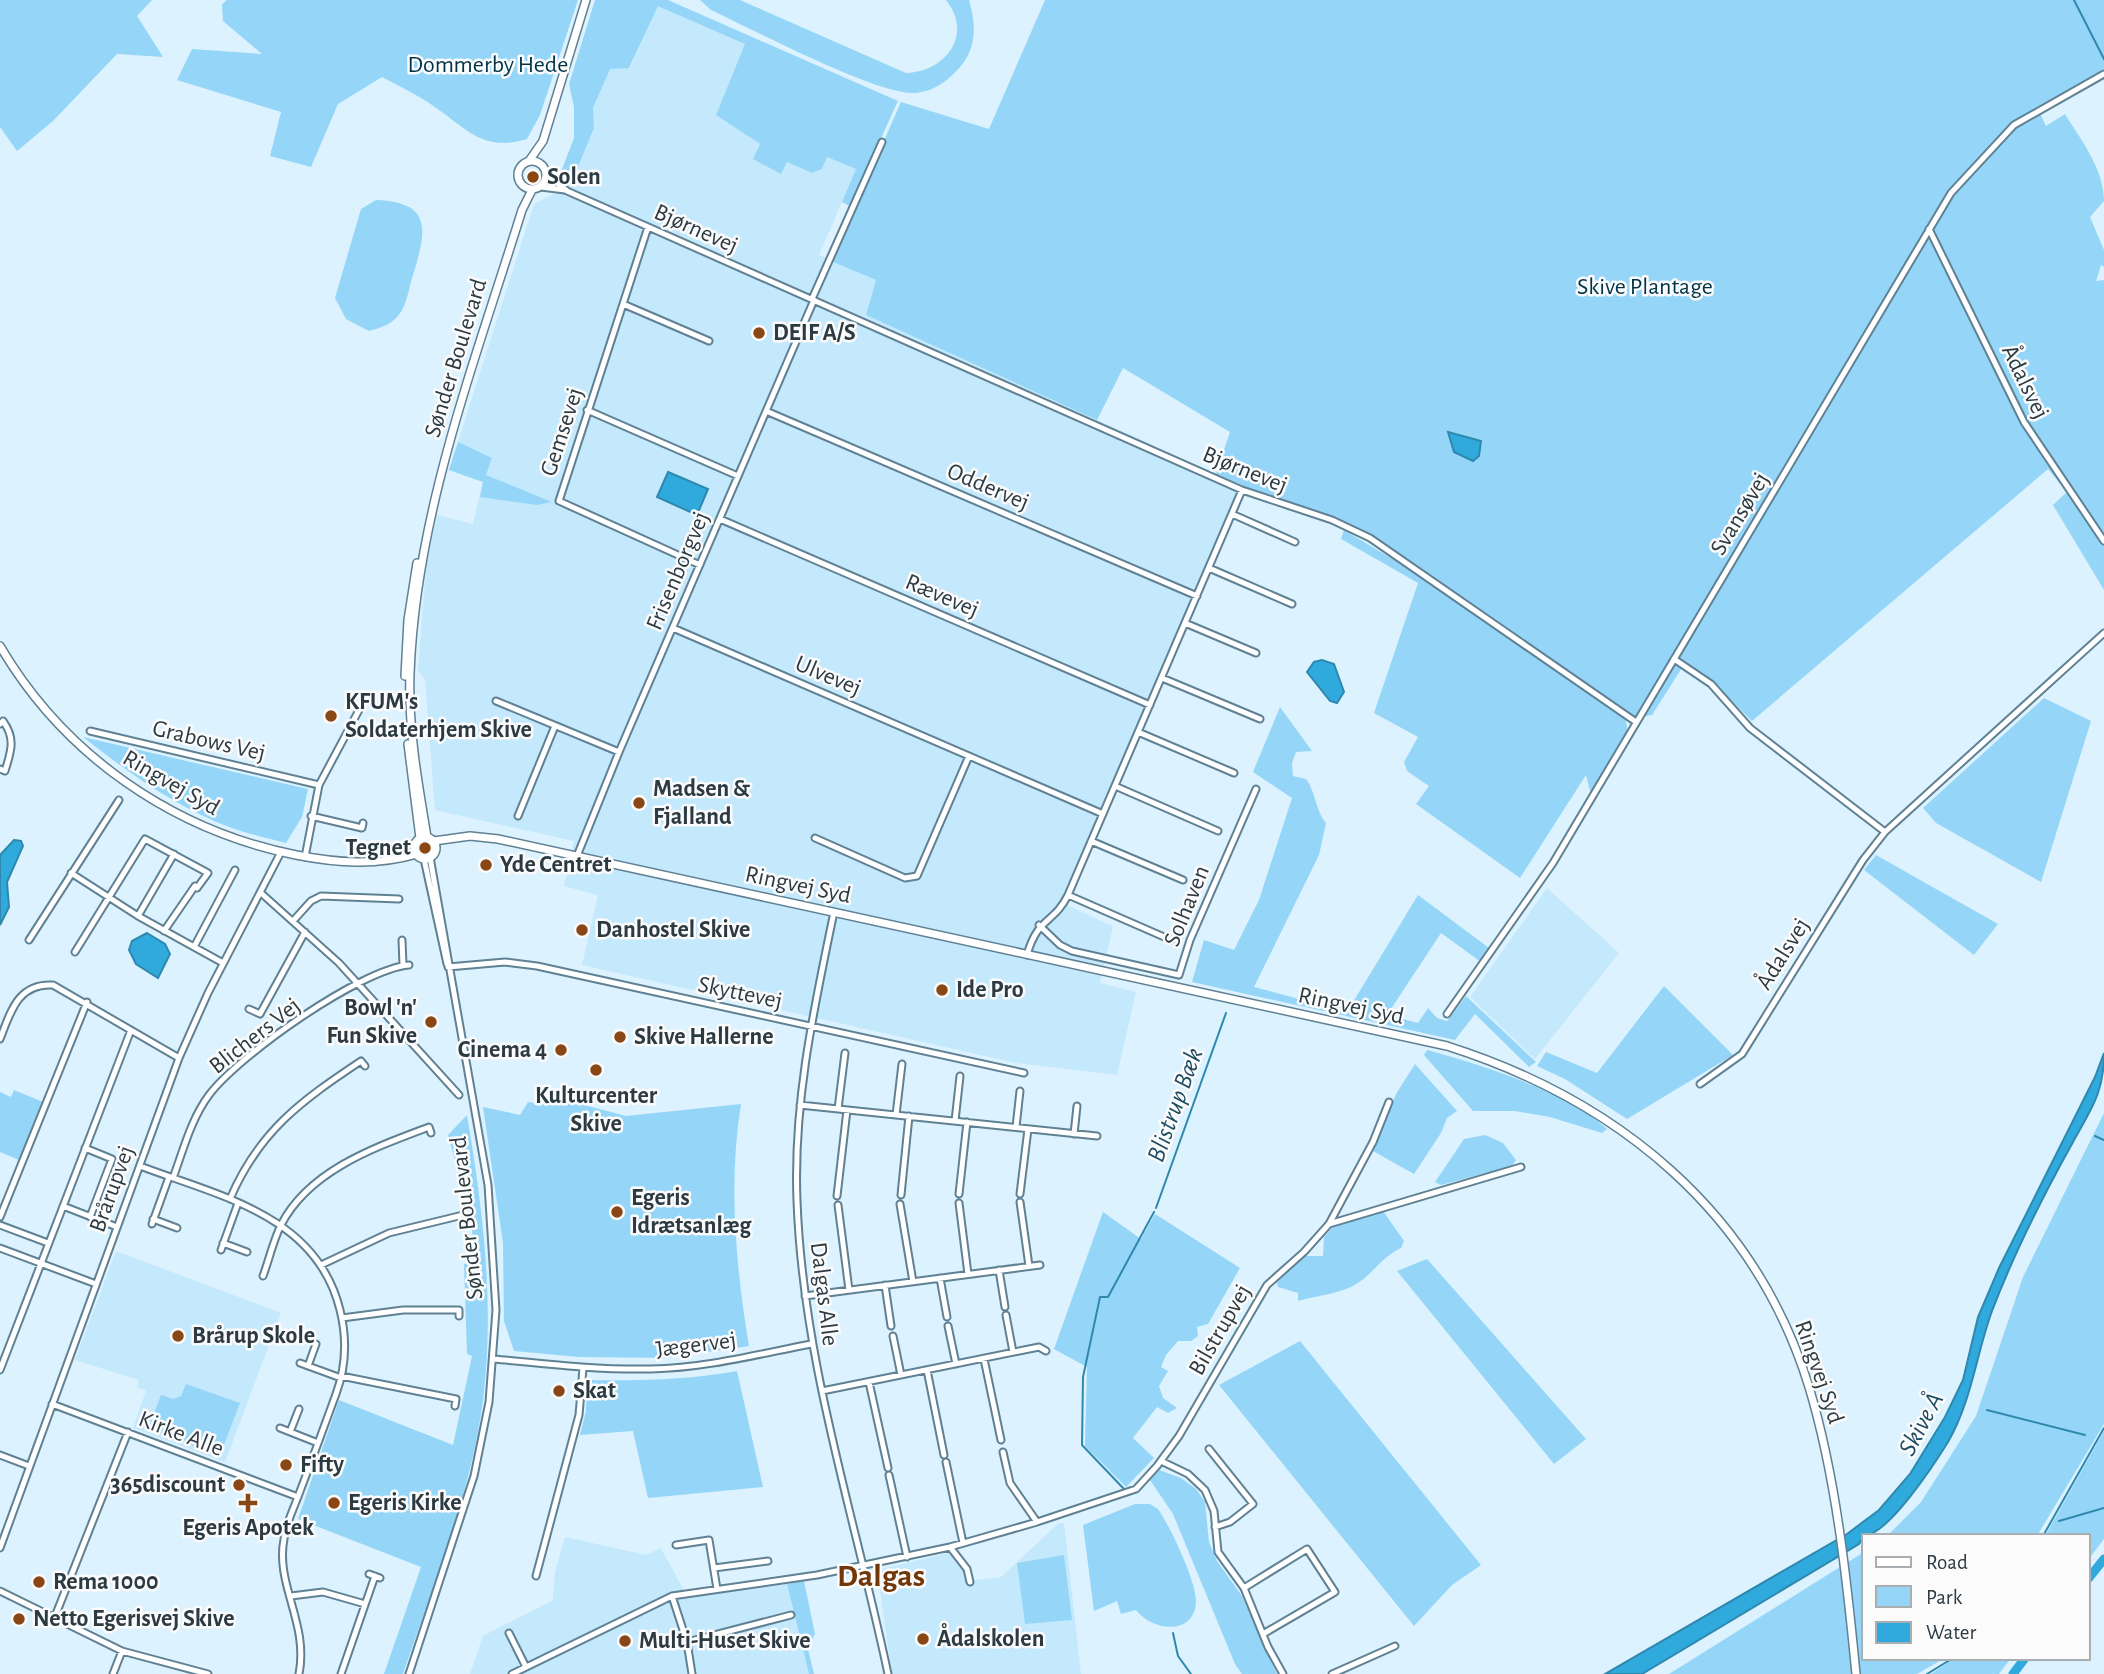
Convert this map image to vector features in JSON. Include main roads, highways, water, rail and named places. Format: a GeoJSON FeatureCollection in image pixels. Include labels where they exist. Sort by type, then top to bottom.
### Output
{"type":"FeatureCollection","features":[{"type":"Feature","properties":{"kind":"main road"},"geometry":{"type":"LineString","coordinates":[[543,141],[518,173],[532,188],[547,174],[543,165],[543,141],[586,0]]}},
{"type":"Feature","properties":{"kind":"main road"},"geometry":{"type":"LineString","coordinates":[[529,161],[543,165]]}},
{"type":"Feature","properties":{"kind":"main road","name":"Sønder Boulevard"},"geometry":{"type":"LineString","coordinates":[[429,841],[411,728],[410,675],[418,582],[429,518],[522,210],[532,188]]}},
{"type":"Feature","properties":{"kind":"main road","name":"Ringvej Syd"},"geometry":{"type":"LineString","coordinates":[[0,646],[50,715],[117,777],[160,805],[206,828],[305,857],[376,862],[421,855]]}},
{"type":"Feature","properties":{"kind":"main road","name":"Ringvej Syd"},"geometry":{"type":"LineString","coordinates":[[429,841],[484,837],[577,856],[1447,1046],[1541,1081],[1617,1126],[1665,1164],[1701,1201],[1737,1245],[1766,1290],[1788,1333],[1808,1386],[1821,1433],[1835,1511],[1856,1674]]}},
{"type":"Feature","properties":{"kind":"main road"},"geometry":{"type":"LineString","coordinates":[[421,855],[429,841]]}},
{"type":"Feature","properties":{"kind":"main road"},"geometry":{"type":"LineString","coordinates":[[421,855],[429,841]]}},
{"type":"Feature","properties":{"kind":"water"},"geometry":{"type":"Polygon","coordinates":[[[1448,432],[1481,441],[1479,456],[1473,461],[1454,452],[1448,432]]]}},
{"type":"Feature","properties":{"kind":"water"},"geometry":{"type":"Polygon","coordinates":[[[668,472],[708,489],[697,515],[657,497],[668,472]]]}},
{"type":"Feature","properties":{"kind":"water"},"geometry":{"type":"Polygon","coordinates":[[[1322,660],[1334,664],[1344,692],[1337,703],[1330,701],[1307,672],[1314,662],[1322,660]]]}},
{"type":"Feature","properties":{"kind":"water"},"geometry":{"type":"Polygon","coordinates":[[[14,840],[21,841],[23,846],[7,882],[9,907],[0,925],[0,855],[14,840]]]}},
{"type":"Feature","properties":{"kind":"water"},"geometry":{"type":"Polygon","coordinates":[[[147,933],[165,944],[170,954],[158,978],[136,964],[129,950],[132,941],[147,933]]]}},
{"type":"Feature","properties":{"kind":"water"},"geometry":{"type":"Polygon","coordinates":[[[2104,1053],[2099,1090],[2010,1268],[1986,1328],[1968,1394],[1956,1426],[1942,1452],[1898,1511],[1874,1532],[1862,1534],[1859,1544],[1642,1674],[1605,1674],[1847,1534],[1879,1510],[1910,1474],[1945,1417],[1963,1380],[1978,1317],[1999,1268],[2095,1077],[2104,1053]]]}},
{"type":"Feature","properties":{"kind":"waterway"},"geometry":{"type":"LineString","coordinates":[[2074,0],[2104,59]]}},
{"type":"Feature","properties":{"kind":"waterway","name":"Blistrup Bæk"},"geometry":{"type":"LineString","coordinates":[[1156,1208],[1226,1013]]}},
{"type":"Feature","properties":{"kind":"waterway"},"geometry":{"type":"LineString","coordinates":[[2095,1136],[2104,1140]]}},
{"type":"Feature","properties":{"kind":"waterway","name":"Blistrup Bæk"},"geometry":{"type":"LineString","coordinates":[[1124,1489],[1082,1445],[1083,1377],[1100,1297],[1108,1297],[1154,1212]]}},
{"type":"Feature","properties":{"kind":"waterway"},"geometry":{"type":"LineString","coordinates":[[1987,1410],[2085,1435]]}},
{"type":"Feature","properties":{"kind":"waterway"},"geometry":{"type":"LineString","coordinates":[[2044,1534],[2104,1428]]}},
{"type":"Feature","properties":{"kind":"waterway"},"geometry":{"type":"LineString","coordinates":[[2059,1521],[2104,1508]]}},
{"type":"Feature","properties":{"kind":"waterway"},"geometry":{"type":"LineString","coordinates":[[2090,1576],[2104,1559]]}},
{"type":"Feature","properties":{"kind":"waterway","name":"Blistrup Bæk"},"geometry":{"type":"LineString","coordinates":[[1173,1633],[1178,1656],[1191,1674]]}},
{"type":"Feature","properties":{"kind":"waterway"},"geometry":{"type":"LineString","coordinates":[[1927,1674],[1950,1660]]}},
{"type":"Feature","properties":{"kind":"waterway"},"geometry":{"type":"LineString","coordinates":[[2013,1674],[2024,1660]]}},
{"type":"Feature","properties":{"kind":"place","name":"Solen"},"geometry":{"type":"Point","coordinates":[533,177]}},
{"type":"Feature","properties":{"kind":"place","name":"DEIF A/S"},"geometry":{"type":"Point","coordinates":[759,333]}},
{"type":"Feature","properties":{"kind":"place","name":"KFUM's Soldaterhjem Skive"},"geometry":{"type":"Point","coordinates":[331,716]}},
{"type":"Feature","properties":{"kind":"place","name":"Madsen & Fjalland"},"geometry":{"type":"Point","coordinates":[639,803]}},
{"type":"Feature","properties":{"kind":"place","name":"Tegnet"},"geometry":{"type":"Point","coordinates":[425,848]}},
{"type":"Feature","properties":{"kind":"place","name":"Yde Centret"},"geometry":{"type":"Point","coordinates":[486,865]}},
{"type":"Feature","properties":{"kind":"place","name":"Danhostel Skive"},"geometry":{"type":"Point","coordinates":[582,930]}},
{"type":"Feature","properties":{"kind":"place","name":"Ide Pro"},"geometry":{"type":"Point","coordinates":[942,990]}},
{"type":"Feature","properties":{"kind":"place","name":"Bowl 'n' Fun Skive"},"geometry":{"type":"Point","coordinates":[431,1022]}},
{"type":"Feature","properties":{"kind":"place","name":"Skive Hallerne"},"geometry":{"type":"Point","coordinates":[620,1037]}},
{"type":"Feature","properties":{"kind":"place","name":"Cinema 4"},"geometry":{"type":"Point","coordinates":[561,1050]}},
{"type":"Feature","properties":{"kind":"place","name":"Kulturcenter Skive"},"geometry":{"type":"Point","coordinates":[596,1070]}},
{"type":"Feature","properties":{"kind":"place","name":"Egeris Idrætsanlæg"},"geometry":{"type":"Point","coordinates":[617,1212]}},
{"type":"Feature","properties":{"kind":"place","name":"Brårup Skole"},"geometry":{"type":"Point","coordinates":[178,1336]}},
{"type":"Feature","properties":{"kind":"place","name":"Skat"},"geometry":{"type":"Point","coordinates":[559,1391]}},
{"type":"Feature","properties":{"kind":"place","name":"Fifty"},"geometry":{"type":"Point","coordinates":[286,1465]}},
{"type":"Feature","properties":{"kind":"place","name":"365discount"},"geometry":{"type":"Point","coordinates":[239,1485]}},
{"type":"Feature","properties":{"kind":"place","name":"Egeris Apotek"},"geometry":{"type":"Point","coordinates":[248,1503]}},
{"type":"Feature","properties":{"kind":"place","name":"Egeris Kirke"},"geometry":{"type":"Point","coordinates":[334,1503]}},
{"type":"Feature","properties":{"kind":"place","name":"Rema 1000"},"geometry":{"type":"Point","coordinates":[39,1582]}},
{"type":"Feature","properties":{"kind":"place","name":"Netto Egerisvej Skive"},"geometry":{"type":"Point","coordinates":[19,1619]}},
{"type":"Feature","properties":{"kind":"place","name":"Ådalskolen"},"geometry":{"type":"Point","coordinates":[923,1639]}},
{"type":"Feature","properties":{"kind":"place","name":"Multi-Huset Skive"},"geometry":{"type":"Point","coordinates":[625,1641]}},
{"type":"Feature","properties":{"kind":"district","name":"Dalgas"},"geometry":{"type":"Point","coordinates":[881,1576]}},
{"type":"Feature","properties":{"kind":"park label","name":"Dommerby Hede"},"geometry":{"type":"Point","coordinates":[488,65]}},
{"type":"Feature","properties":{"kind":"park label","name":"Skive Plantage"},"geometry":{"type":"Point","coordinates":[1645,287]}},
{"type":"Feature","properties":{"kind":"water label","name":"Skive Å"},"geometry":{"type":"Point","coordinates":[1921,1424]}}]}
